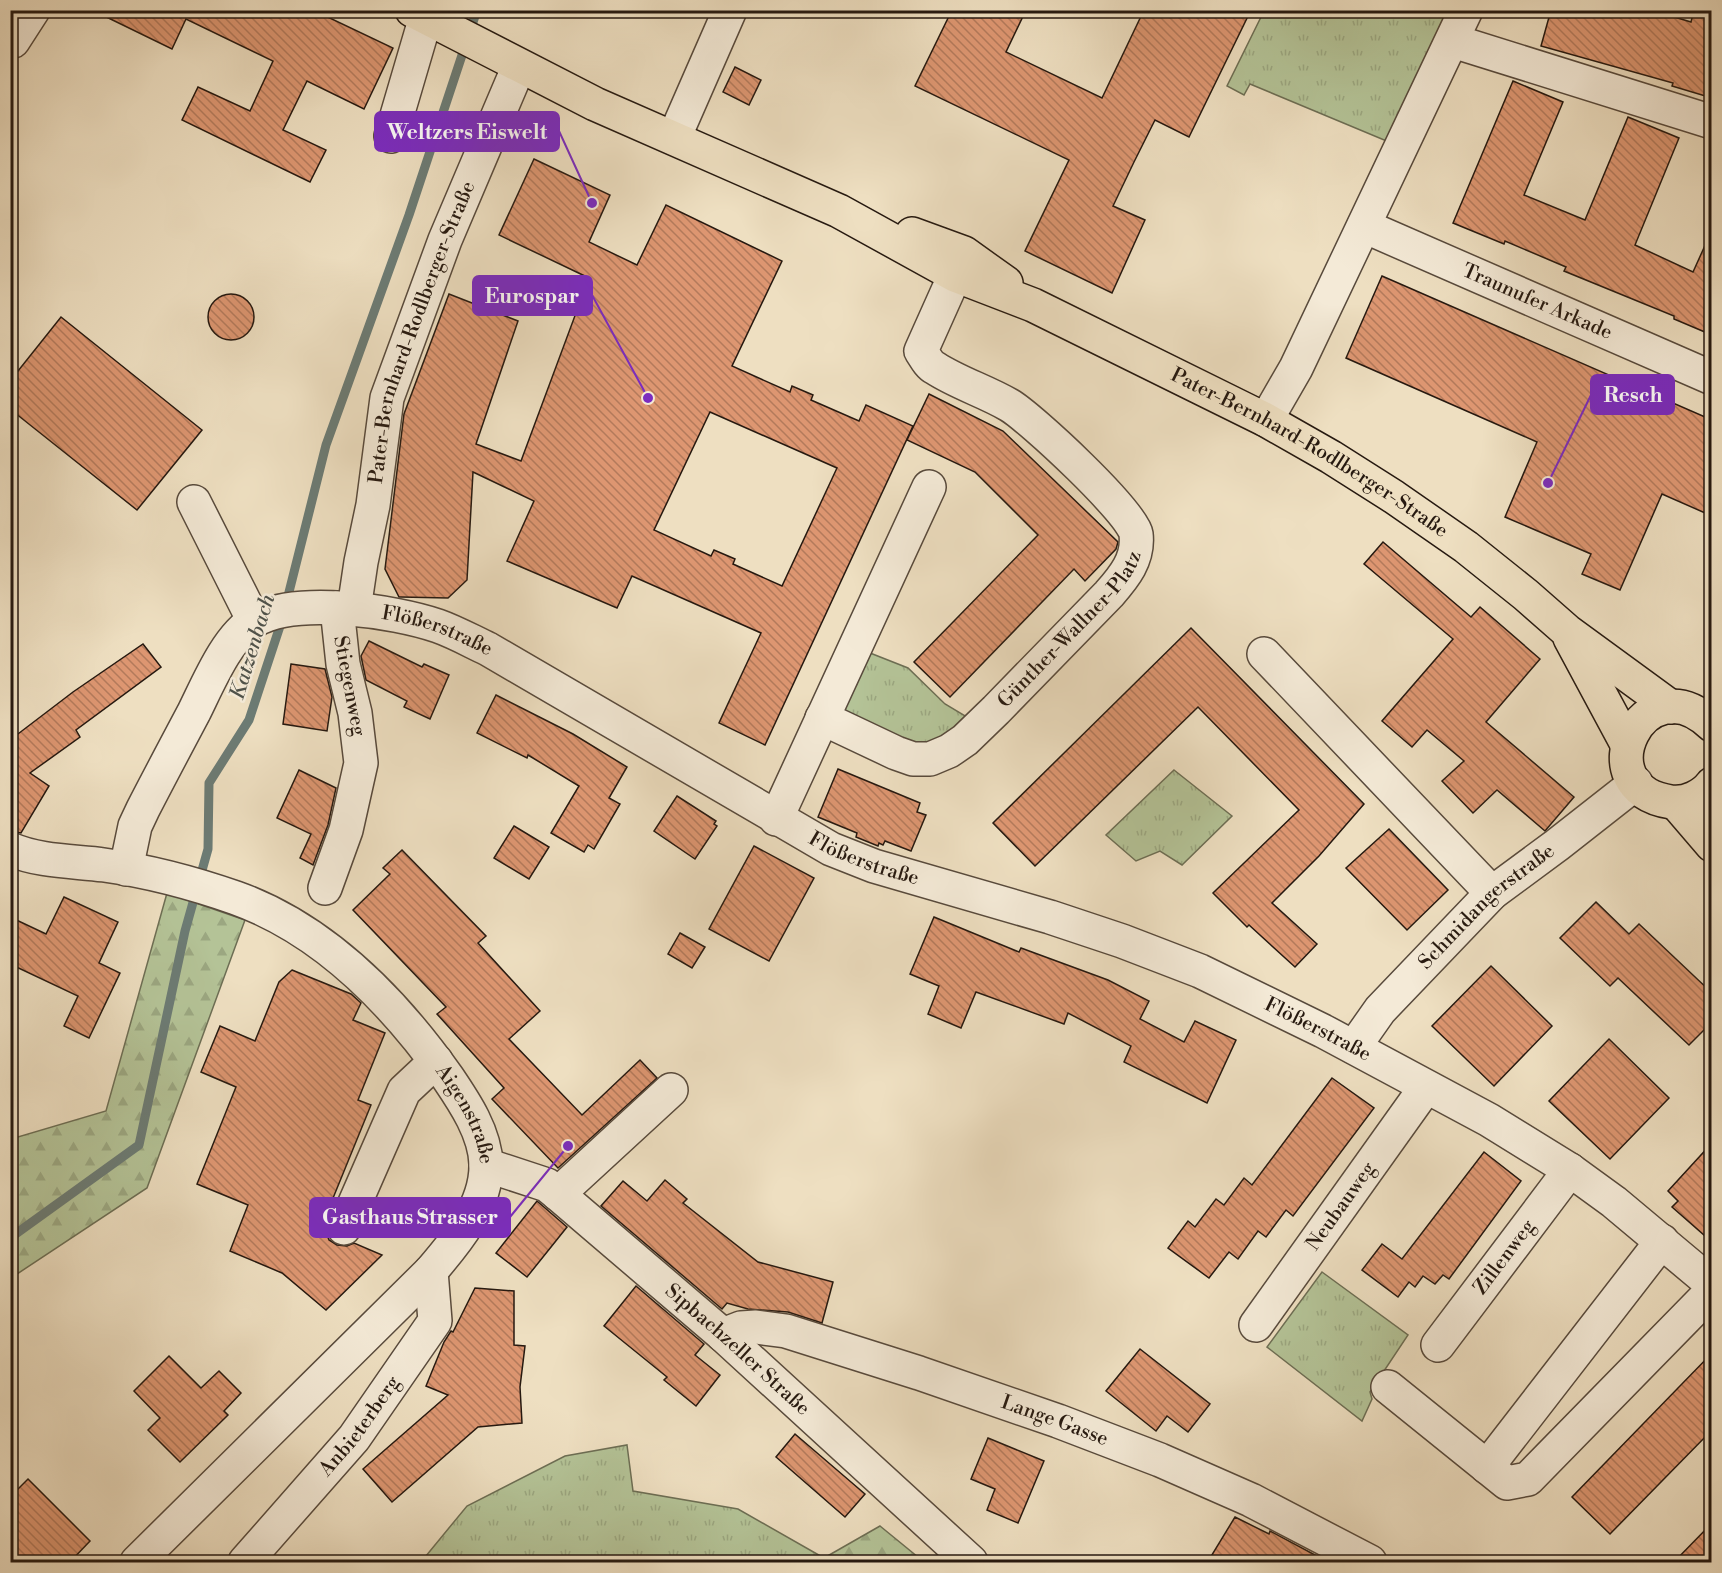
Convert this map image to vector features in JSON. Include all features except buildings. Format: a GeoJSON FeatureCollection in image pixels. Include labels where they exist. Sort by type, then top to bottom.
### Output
{"type":"FeatureCollection","features":[{"type":"Feature","properties":{"kind":"main road","name":"Pater-Bernhard-Rodlberger-Straße"},"geometry":{"type":"LineString","coordinates":[[422,13],[477,44],[595,104],[839,211],[955,275],[1033,305],[1266,420],[1331,457],[1394,497],[1466,547],[1526,595],[1567,632],[1671,707]]}},
{"type":"Feature","properties":{"kind":"main road","name":"Pater-Bernhard-Rodlberger-Straße"},"geometry":{"type":"LineString","coordinates":[[839,211],[949,246],[964,253],[1033,305]]}},
{"type":"Feature","properties":{"kind":"main road","name":"Pater-Bernhard-Rodlberger-Straße"},"geometry":{"type":"LineString","coordinates":[[1567,632],[1627,744]]}},
{"type":"Feature","properties":{"kind":"main road"},"geometry":{"type":"LineString","coordinates":[[1712,725],[1702,715],[1687,708],[1671,707],[1656,710],[1643,718],[1633,730],[1627,744],[1626,758],[1629,771],[1636,783],[1647,794],[1661,801],[1676,803],[1693,799],[1712,784]]}},
{"type":"Feature","properties":{"kind":"main road"},"geometry":{"type":"LineString","coordinates":[[1676,803],[1712,845]]}},
{"type":"Feature","properties":{"kind":"street"},"geometry":{"type":"LineString","coordinates":[[10,41],[13,41],[33,10]]}},
{"type":"Feature","properties":{"kind":"street"},"geometry":{"type":"LineString","coordinates":[[674,138],[730,10]]}},
{"type":"Feature","properties":{"kind":"street"},"geometry":{"type":"LineString","coordinates":[[1266,420],[1296,368],[1466,10]]}},
{"type":"Feature","properties":{"kind":"street"},"geometry":{"type":"LineString","coordinates":[[391,136],[422,13]]}},
{"type":"Feature","properties":{"kind":"street"},"geometry":{"type":"LineString","coordinates":[[1453,41],[1712,122]]}},
{"type":"Feature","properties":{"kind":"street","name":"Pater-Bernhard-Rodlberger-Straße"},"geometry":{"type":"LineString","coordinates":[[345,608],[361,562],[374,505],[387,398],[445,240],[519,66]]}},
{"type":"Feature","properties":{"kind":"street","name":"Traunufer Arkade"},"geometry":{"type":"LineString","coordinates":[[1364,226],[1712,378]]}},
{"type":"Feature","properties":{"kind":"street","name":"Günther-Wallner-Platz"},"geometry":{"type":"LineString","coordinates":[[822,718],[913,759],[930,759],[949,752],[996,710],[1109,594],[1126,574],[1133,561],[1136,533],[1127,516],[1063,451],[1030,419],[1010,405],[933,368],[921,351],[955,275]]}},
{"type":"Feature","properties":{"kind":"street"},"geometry":{"type":"LineString","coordinates":[[776,819],[929,487]]}},
{"type":"Feature","properties":{"kind":"street"},"geometry":{"type":"LineString","coordinates":[[126,869],[135,826],[221,659],[241,632],[276,614],[194,502]]}},
{"type":"Feature","properties":{"kind":"street","name":"Flößerstraße"},"geometry":{"type":"LineString","coordinates":[[276,614],[345,608],[438,626],[488,649],[831,849],[874,866],[1081,927],[1200,971],[1354,1047],[1531,1144],[1614,1202],[1712,1284]]}},
{"type":"Feature","properties":{"kind":"street","name":"Stiegenweg"},"geometry":{"type":"LineString","coordinates":[[325,888],[346,830],[361,763],[355,713],[343,664],[345,608]]}},
{"type":"Feature","properties":{"kind":"street"},"geometry":{"type":"LineString","coordinates":[[1264,654],[1492,893]]}},
{"type":"Feature","properties":{"kind":"street","name":"Schmidangerstraße"},"geometry":{"type":"LineString","coordinates":[[1354,1047],[1380,1010],[1492,893],[1636,783]]}},
{"type":"Feature","properties":{"kind":"street","name":"Aigenstraße"},"geometry":{"type":"LineString","coordinates":[[10,849],[42,859],[126,869],[183,883],[237,898],[294,926],[344,962],[394,1011],[436,1061],[472,1117],[482,1142],[486,1165],[483,1186],[476,1208],[450,1250],[137,1563]]}},
{"type":"Feature","properties":{"kind":"street"},"geometry":{"type":"LineString","coordinates":[[344,1228],[404,1091],[436,1061]]}},
{"type":"Feature","properties":{"kind":"street","name":"Neubauweg"},"geometry":{"type":"LineString","coordinates":[[1256,1325],[1426,1087]]}},
{"type":"Feature","properties":{"kind":"street"},"geometry":{"type":"LineString","coordinates":[[558,1194],[671,1090]]}},
{"type":"Feature","properties":{"kind":"street","name":"Sipbachzeller Straße"},"geometry":{"type":"LineString","coordinates":[[486,1165],[547,1185],[558,1194],[723,1335],[971,1563]]}},
{"type":"Feature","properties":{"kind":"street","name":"Zillenweg"},"geometry":{"type":"LineString","coordinates":[[1438,1345],[1570,1170]]}},
{"type":"Feature","properties":{"kind":"street"},"geometry":{"type":"LineString","coordinates":[[1487,1467],[1662,1241]]}},
{"type":"Feature","properties":{"kind":"street","name":"Anbieterberg"},"geometry":{"type":"LineString","coordinates":[[246,1563],[354,1438],[435,1321],[431,1271]]}},
{"type":"Feature","properties":{"kind":"street"},"geometry":{"type":"LineString","coordinates":[[1388,1388],[1507,1483],[1528,1479],[1712,1291]]}},
{"type":"Feature","properties":{"kind":"street","name":"Lange Gasse"},"geometry":{"type":"LineString","coordinates":[[723,1335],[741,1328],[756,1327],[786,1332],[919,1373],[1058,1421],[1160,1460],[1251,1500],[1371,1563]]}},
{"type":"Feature","properties":{"kind":"green space"},"geometry":{"type":"Polygon","coordinates":[[[1264,11],[1453,11],[1389,142],[1250,84],[1244,95],[1227,86],[1264,11]]]}},
{"type":"Feature","properties":{"kind":"green space"},"geometry":{"type":"Polygon","coordinates":[[[865,651],[908,668],[945,704],[977,723],[923,761],[833,721],[865,651]]]}},
{"type":"Feature","properties":{"kind":"green space"},"geometry":{"type":"Polygon","coordinates":[[[1174,770],[1232,816],[1182,865],[1160,851],[1136,861],[1106,835],[1174,770]]]}},
{"type":"Feature","properties":{"kind":"green space"},"geometry":{"type":"Polygon","coordinates":[[[167,893],[245,920],[147,1188],[11,1278],[11,1139],[106,1111],[167,893]]]}},
{"type":"Feature","properties":{"kind":"green space"},"geometry":{"type":"Polygon","coordinates":[[[1322,1272],[1408,1335],[1370,1392],[1372,1399],[1362,1421],[1267,1347],[1322,1272]]]}},
{"type":"Feature","properties":{"kind":"green space"},"geometry":{"type":"Polygon","coordinates":[[[627,1445],[633,1491],[738,1509],[824,1558],[815,1562],[421,1562],[467,1506],[565,1456],[627,1445]]]}},
{"type":"Feature","properties":{"kind":"green space"},"geometry":{"type":"Polygon","coordinates":[[[880,1526],[924,1562],[815,1562],[824,1558],[880,1526]]]}},
{"type":"Feature","properties":{"kind":"waterway","name":"Katzenbach"},"geometry":{"type":"LineString","coordinates":[[286,604],[326,445],[409,215],[477,10]]}},
{"type":"Feature","properties":{"kind":"waterway","name":"Katzenbach"},"geometry":{"type":"LineString","coordinates":[[10,1238],[139,1145],[185,931],[208,849],[209,783],[249,720],[283,617]]}},
{"type":"Feature","properties":{"kind":"place","name":"Weltzers Eiswelt"},"geometry":{"type":"Point","coordinates":[592,203]}},
{"type":"Feature","properties":{"kind":"place","name":"Eurospar"},"geometry":{"type":"Point","coordinates":[648,398]}},
{"type":"Feature","properties":{"kind":"place","name":"Resch"},"geometry":{"type":"Point","coordinates":[1548,483]}},
{"type":"Feature","properties":{"kind":"place","name":"Gasthaus Strasser"},"geometry":{"type":"Point","coordinates":[568,1146]}}]}
